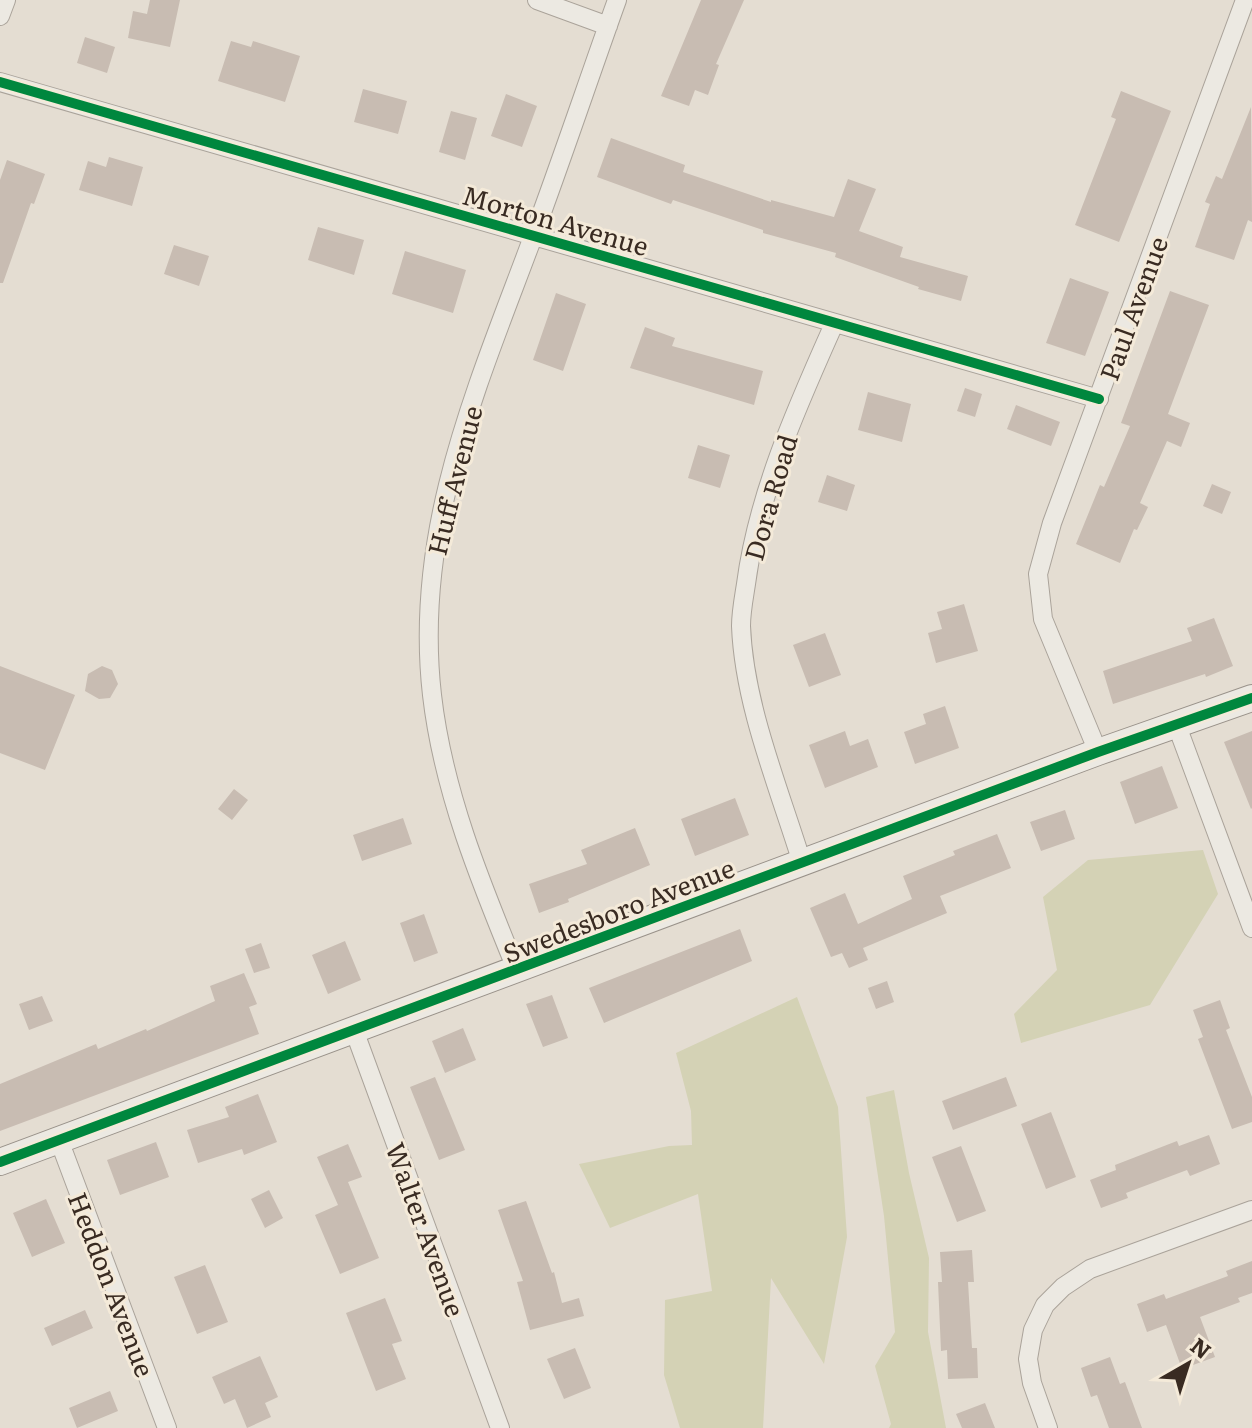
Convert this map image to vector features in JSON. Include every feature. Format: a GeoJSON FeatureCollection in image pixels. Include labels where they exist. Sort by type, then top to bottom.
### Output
{"type":"FeatureCollection","features":[{"type":"Feature","properties":{"kind":"street"},"geometry":{"type":"LineString","coordinates":[[0,16],[6,0]]}},
{"type":"Feature","properties":{"kind":"street"},"geometry":{"type":"LineString","coordinates":[[537,0],[608,26]]}},
{"type":"Feature","properties":{"kind":"street","name":"Huff Avenue"},"geometry":{"type":"LineString","coordinates":[[517,971],[464,836],[441,753],[432,692],[429,606],[438,523],[470,404],[617,0]]}},
{"type":"Feature","properties":{"kind":"street","name":"Paul Avenue"},"geometry":{"type":"LineString","coordinates":[[1098,752],[1043,619],[1038,574],[1052,523],[1245,0]]}},
{"type":"Feature","properties":{"kind":"street","name":"Morton Avenue"},"geometry":{"type":"LineString","coordinates":[[0,82],[1099,399]]}},
{"type":"Feature","properties":{"kind":"street","name":"Dora Road"},"geometry":{"type":"LineString","coordinates":[[802,863],[747,680],[741,624],[750,549],[773,474],[796,407],[834,324]]}},
{"type":"Feature","properties":{"kind":"street","name":"Swedesboro Avenue"},"geometry":{"type":"LineString","coordinates":[[0,1162],[1098,752],[1252,698]]}},
{"type":"Feature","properties":{"kind":"street"},"geometry":{"type":"LineString","coordinates":[[1177,726],[1252,928]]}},
{"type":"Feature","properties":{"kind":"street","name":"Walter Avenue"},"geometry":{"type":"LineString","coordinates":[[354,1030],[500,1428]]}},
{"type":"Feature","properties":{"kind":"street","name":"Heddon Avenue"},"geometry":{"type":"LineString","coordinates":[[59,1140],[167,1428]]}},
{"type":"Feature","properties":{"kind":"street"},"geometry":{"type":"LineString","coordinates":[[1048,1428],[1032,1383],[1028,1359],[1033,1330],[1045,1305],[1063,1287],[1090,1269],[1252,1210]]}},
{"type":"Feature","properties":{"kind":"shaded area"},"geometry":{"type":"Polygon","coordinates":[[[1203,850],[1218,894],[1150,1005],[1021,1043],[1014,1014],[1057,970],[1043,897],[1088,860],[1203,850]]]}},
{"type":"Feature","properties":{"kind":"shaded area"},"geometry":{"type":"Polygon","coordinates":[[[797,997],[838,1107],[847,1237],[824,1364],[771,1278],[763,1428],[680,1428],[664,1375],[665,1300],[712,1291],[698,1194],[610,1228],[579,1164],[669,1146],[692,1145],[691,1111],[676,1053],[797,997]]]}},
{"type":"Feature","properties":{"kind":"shaded area"},"geometry":{"type":"Polygon","coordinates":[[[894,1090],[929,1258],[928,1332],[946,1428],[889,1428],[891,1424],[875,1366],[895,1332],[884,1216],[866,1097],[894,1090]]]}},
{"type":"Feature","properties":{"kind":"building"},"geometry":{"type":"Polygon","coordinates":[[[150,0],[180,0],[170,47],[128,38],[133,11],[147,14],[150,0]]]}},
{"type":"Feature","properties":{"kind":"building"},"geometry":{"type":"Polygon","coordinates":[[[701,0],[744,0],[716,64],[719,65],[708,95],[695,90],[689,106],[661,96],[701,0]]]}},
{"type":"Feature","properties":{"kind":"building"},"geometry":{"type":"Polygon","coordinates":[[[85,37],[115,47],[107,73],[77,63],[85,37]]]}},
{"type":"Feature","properties":{"kind":"building"},"geometry":{"type":"Polygon","coordinates":[[[231,41],[251,47],[253,41],[300,56],[285,102],[218,81],[231,41]]]}},
{"type":"Feature","properties":{"kind":"building"},"geometry":{"type":"Polygon","coordinates":[[[363,89],[407,101],[398,134],[354,122],[363,89]]]}},
{"type":"Feature","properties":{"kind":"building"},"geometry":{"type":"Polygon","coordinates":[[[1121,91],[1171,111],[1119,242],[1075,225],[1116,119],[1111,117],[1121,91]]]}},
{"type":"Feature","properties":{"kind":"building"},"geometry":{"type":"Polygon","coordinates":[[[506,94],[537,106],[522,147],[491,136],[506,94]]]}},
{"type":"Feature","properties":{"kind":"building"},"geometry":{"type":"Polygon","coordinates":[[[1251,107],[1252,222],[1248,220],[1234,260],[1195,247],[1210,204],[1205,202],[1216,176],[1222,179],[1251,107]]]}},
{"type":"Feature","properties":{"kind":"building"},"geometry":{"type":"Polygon","coordinates":[[[451,111],[477,118],[465,160],[439,152],[451,111]]]}},
{"type":"Feature","properties":{"kind":"building"},"geometry":{"type":"Polygon","coordinates":[[[611,138],[685,165],[683,172],[771,202],[834,217],[848,179],[876,189],[859,231],[903,247],[900,257],[968,276],[961,301],[918,289],[835,257],[836,253],[763,233],[763,230],[673,200],[671,204],[597,177],[611,138]]]}},
{"type":"Feature","properties":{"kind":"building"},"geometry":{"type":"Polygon","coordinates":[[[109,157],[143,167],[132,206],[79,190],[88,161],[106,167],[109,157]]]}},
{"type":"Feature","properties":{"kind":"building"},"geometry":{"type":"Polygon","coordinates":[[[7,160],[45,174],[34,204],[31,203],[3,283],[0,283],[0,180],[7,160]]]}},
{"type":"Feature","properties":{"kind":"building"},"geometry":{"type":"Polygon","coordinates":[[[318,227],[364,240],[354,275],[308,260],[318,227]]]}},
{"type":"Feature","properties":{"kind":"building"},"geometry":{"type":"Polygon","coordinates":[[[174,245],[209,256],[199,286],[164,274],[174,245]]]}},
{"type":"Feature","properties":{"kind":"building"},"geometry":{"type":"Polygon","coordinates":[[[405,251],[466,270],[453,313],[392,294],[405,251]]]}},
{"type":"Feature","properties":{"kind":"building"},"geometry":{"type":"Polygon","coordinates":[[[1070,278],[1109,292],[1085,356],[1046,343],[1070,278]]]}},
{"type":"Feature","properties":{"kind":"building"},"geometry":{"type":"Polygon","coordinates":[[[1170,291],[1209,305],[1168,414],[1190,423],[1181,447],[1167,441],[1140,503],[1148,507],[1137,530],[1134,529],[1120,563],[1076,544],[1100,485],[1104,487],[1130,426],[1121,423],[1170,291]]]}},
{"type":"Feature","properties":{"kind":"building"},"geometry":{"type":"Polygon","coordinates":[[[556,293],[586,304],[563,371],[533,360],[556,293]]]}},
{"type":"Feature","properties":{"kind":"building"},"geometry":{"type":"Polygon","coordinates":[[[645,327],[675,338],[672,346],[763,371],[754,405],[630,368],[645,327]]]}},
{"type":"Feature","properties":{"kind":"building"},"geometry":{"type":"Polygon","coordinates":[[[965,388],[982,394],[975,417],[957,411],[965,388]]]}},
{"type":"Feature","properties":{"kind":"building"},"geometry":{"type":"Polygon","coordinates":[[[868,392],[911,404],[902,442],[858,430],[868,392]]]}},
{"type":"Feature","properties":{"kind":"building"},"geometry":{"type":"Polygon","coordinates":[[[1016,405],[1060,422],[1051,446],[1007,429],[1016,405]]]}},
{"type":"Feature","properties":{"kind":"building"},"geometry":{"type":"Polygon","coordinates":[[[698,445],[730,455],[720,488],[688,478],[698,445]]]}},
{"type":"Feature","properties":{"kind":"building"},"geometry":{"type":"Polygon","coordinates":[[[827,475],[855,485],[847,511],[818,502],[827,475]]]}},
{"type":"Feature","properties":{"kind":"building"},"geometry":{"type":"Polygon","coordinates":[[[1212,484],[1231,492],[1222,514],[1203,506],[1212,484]]]}},
{"type":"Feature","properties":{"kind":"building"},"geometry":{"type":"Polygon","coordinates":[[[964,604],[978,651],[936,663],[928,633],[942,629],[937,612],[964,604]]]}},
{"type":"Feature","properties":{"kind":"building"},"geometry":{"type":"Polygon","coordinates":[[[1214,618],[1233,666],[1113,704],[1103,671],[1192,641],[1187,628],[1214,618]]]}},
{"type":"Feature","properties":{"kind":"building"},"geometry":{"type":"Polygon","coordinates":[[[825,633],[841,675],[809,687],[793,645],[825,633]]]}},
{"type":"Feature","properties":{"kind":"building"},"geometry":{"type":"Polygon","coordinates":[[[0,666],[75,695],[45,770],[0,753],[0,666]]]}},
{"type":"Feature","properties":{"kind":"building"},"geometry":{"type":"Polygon","coordinates":[[[102,666],[112,670],[118,684],[110,698],[99,699],[85,691],[88,674],[102,666]]]}},
{"type":"Feature","properties":{"kind":"building"},"geometry":{"type":"Polygon","coordinates":[[[945,706],[959,748],[915,764],[904,732],[926,724],[923,714],[945,706]]]}},
{"type":"Feature","properties":{"kind":"building"},"geometry":{"type":"Polygon","coordinates":[[[845,731],[850,746],[868,739],[878,767],[825,788],[809,745],[845,731]]]}},
{"type":"Feature","properties":{"kind":"building"},"geometry":{"type":"Polygon","coordinates":[[[1252,731],[1252,808],[1251,809],[1224,742],[1252,731]]]}},
{"type":"Feature","properties":{"kind":"building"},"geometry":{"type":"Polygon","coordinates":[[[1162,766],[1178,808],[1135,824],[1120,782],[1162,766]]]}},
{"type":"Feature","properties":{"kind":"building"},"geometry":{"type":"Polygon","coordinates":[[[234,789],[248,800],[232,820],[218,809],[234,789]]]}},
{"type":"Feature","properties":{"kind":"building"},"geometry":{"type":"Polygon","coordinates":[[[735,798],[749,835],[695,856],[681,819],[735,798]]]}},
{"type":"Feature","properties":{"kind":"building"},"geometry":{"type":"Polygon","coordinates":[[[1065,810],[1075,839],[1041,851],[1030,822],[1065,810]]]}},
{"type":"Feature","properties":{"kind":"building"},"geometry":{"type":"Polygon","coordinates":[[[403,818],[412,844],[362,861],[353,835],[403,818]]]}},
{"type":"Feature","properties":{"kind":"building"},"geometry":{"type":"Polygon","coordinates":[[[635,828],[650,865],[539,913],[529,884],[587,864],[581,850],[635,828]]]}},
{"type":"Feature","properties":{"kind":"building"},"geometry":{"type":"Polygon","coordinates":[[[997,834],[1011,868],[940,896],[947,913],[863,948],[868,960],[849,968],[842,953],[831,957],[810,908],[845,893],[858,924],[912,899],[903,876],[955,855],[953,851],[997,834]]]}},
{"type":"Feature","properties":{"kind":"building"},"geometry":{"type":"Polygon","coordinates":[[[424,914],[438,953],[414,962],[400,923],[424,914]]]}},
{"type":"Feature","properties":{"kind":"building"},"geometry":{"type":"Polygon","coordinates":[[[740,929],[752,961],[604,1023],[589,988],[740,929]]]}},
{"type":"Feature","properties":{"kind":"building"},"geometry":{"type":"Polygon","coordinates":[[[345,941],[361,980],[328,994],[312,955],[345,941]]]}},
{"type":"Feature","properties":{"kind":"building"},"geometry":{"type":"Polygon","coordinates":[[[261,943],[270,968],[254,973],[245,949],[261,943]]]}},
{"type":"Feature","properties":{"kind":"building"},"geometry":{"type":"Polygon","coordinates":[[[244,973],[257,1004],[249,1007],[259,1034],[0,1131],[0,1084],[96,1044],[98,1049],[147,1031],[215,1001],[210,986],[244,973]]]}},
{"type":"Feature","properties":{"kind":"building"},"geometry":{"type":"Polygon","coordinates":[[[887,981],[894,1002],[876,1009],[868,988],[887,981]]]}},
{"type":"Feature","properties":{"kind":"building"},"geometry":{"type":"Polygon","coordinates":[[[552,995],[568,1038],[543,1047],[526,1004],[552,995]]]}},
{"type":"Feature","properties":{"kind":"building"},"geometry":{"type":"Polygon","coordinates":[[[42,996],[53,1021],[29,1030],[19,1004],[42,996]]]}},
{"type":"Feature","properties":{"kind":"building"},"geometry":{"type":"Polygon","coordinates":[[[1220,1000],[1230,1028],[1226,1030],[1252,1097],[1252,1122],[1232,1129],[1198,1039],[1203,1037],[1193,1010],[1220,1000]]]}},
{"type":"Feature","properties":{"kind":"building"},"geometry":{"type":"Polygon","coordinates":[[[463,1028],[476,1060],[445,1073],[432,1041],[463,1028]]]}},
{"type":"Feature","properties":{"kind":"building"},"geometry":{"type":"Polygon","coordinates":[[[435,1077],[465,1150],[439,1160],[410,1087],[435,1077]]]}},
{"type":"Feature","properties":{"kind":"building"},"geometry":{"type":"Polygon","coordinates":[[[1006,1077],[1017,1106],[953,1130],[942,1101],[1006,1077]]]}},
{"type":"Feature","properties":{"kind":"building"},"geometry":{"type":"Polygon","coordinates":[[[258,1094],[277,1142],[244,1155],[242,1149],[198,1163],[187,1130],[229,1117],[225,1107],[258,1094]]]}},
{"type":"Feature","properties":{"kind":"building"},"geometry":{"type":"Polygon","coordinates":[[[1051,1112],[1076,1177],[1046,1189],[1021,1124],[1051,1112]]]}},
{"type":"Feature","properties":{"kind":"building"},"geometry":{"type":"Polygon","coordinates":[[[1209,1135],[1220,1164],[1190,1176],[1187,1170],[1126,1193],[1128,1198],[1101,1208],[1090,1180],[1116,1170],[1115,1165],[1177,1141],[1179,1146],[1209,1135]]]}},
{"type":"Feature","properties":{"kind":"building"},"geometry":{"type":"Polygon","coordinates":[[[156,1142],[169,1177],[120,1195],[107,1160],[156,1142]]]}},
{"type":"Feature","properties":{"kind":"building"},"geometry":{"type":"Polygon","coordinates":[[[348,1144],[362,1177],[348,1182],[379,1258],[340,1274],[315,1215],[338,1205],[317,1157],[348,1144]]]}},
{"type":"Feature","properties":{"kind":"building"},"geometry":{"type":"Polygon","coordinates":[[[961,1146],[986,1211],[957,1222],[932,1157],[961,1146]]]}},
{"type":"Feature","properties":{"kind":"building"},"geometry":{"type":"Polygon","coordinates":[[[269,1190],[283,1218],[265,1228],[251,1199],[269,1190]]]}},
{"type":"Feature","properties":{"kind":"building"},"geometry":{"type":"Polygon","coordinates":[[[46,1199],[65,1243],[32,1257],[13,1213],[46,1199]]]}},
{"type":"Feature","properties":{"kind":"building"},"geometry":{"type":"Polygon","coordinates":[[[526,1201],[554,1272],[562,1303],[579,1298],[584,1316],[530,1330],[517,1282],[523,1281],[498,1210],[526,1201]]]}},
{"type":"Feature","properties":{"kind":"building"},"geometry":{"type":"Polygon","coordinates":[[[972,1250],[974,1282],[968,1282],[972,1348],[977,1348],[978,1378],[948,1379],[947,1350],[941,1351],[940,1252],[972,1250]]]}},
{"type":"Feature","properties":{"kind":"building"},"geometry":{"type":"Polygon","coordinates":[[[1252,1261],[1252,1293],[1238,1298],[1240,1302],[1200,1317],[1215,1357],[1182,1369],[1166,1325],[1147,1332],[1137,1304],[1164,1294],[1166,1299],[1228,1276],[1226,1271],[1252,1261]]]}},
{"type":"Feature","properties":{"kind":"building"},"geometry":{"type":"Polygon","coordinates":[[[205,1265],[228,1322],[197,1334],[174,1277],[205,1265]]]}},
{"type":"Feature","properties":{"kind":"building"},"geometry":{"type":"Polygon","coordinates":[[[385,1298],[402,1341],[392,1344],[406,1379],[376,1391],[346,1313],[385,1298]]]}},
{"type":"Feature","properties":{"kind":"building"},"geometry":{"type":"Polygon","coordinates":[[[85,1310],[93,1328],[52,1346],[44,1328],[85,1310]]]}},
{"type":"Feature","properties":{"kind":"building"},"geometry":{"type":"Polygon","coordinates":[[[575,1348],[591,1388],[564,1399],[547,1359],[575,1348]]]}},
{"type":"Feature","properties":{"kind":"building"},"geometry":{"type":"Polygon","coordinates":[[[260,1356],[278,1397],[265,1403],[271,1417],[247,1428],[235,1399],[224,1404],[212,1377],[260,1356]]]}},
{"type":"Feature","properties":{"kind":"building"},"geometry":{"type":"Polygon","coordinates":[[[1110,1357],[1120,1384],[1125,1382],[1142,1428],[1109,1428],[1097,1395],[1091,1397],[1081,1368],[1110,1357]]]}},
{"type":"Feature","properties":{"kind":"building"},"geometry":{"type":"Polygon","coordinates":[[[110,1391],[118,1411],[77,1428],[69,1408],[110,1391]]]}},
{"type":"Feature","properties":{"kind":"building"},"geometry":{"type":"Polygon","coordinates":[[[985,1403],[995,1428],[962,1428],[956,1414],[985,1403]]]}},
{"type":"Feature","properties":{"kind":"cycle path"},"geometry":{"type":"LineString","coordinates":[[0,82],[1099,399]]}},
{"type":"Feature","properties":{"kind":"cycle path"},"geometry":{"type":"LineString","coordinates":[[0,1162],[1098,752],[1252,698]]}}]}
